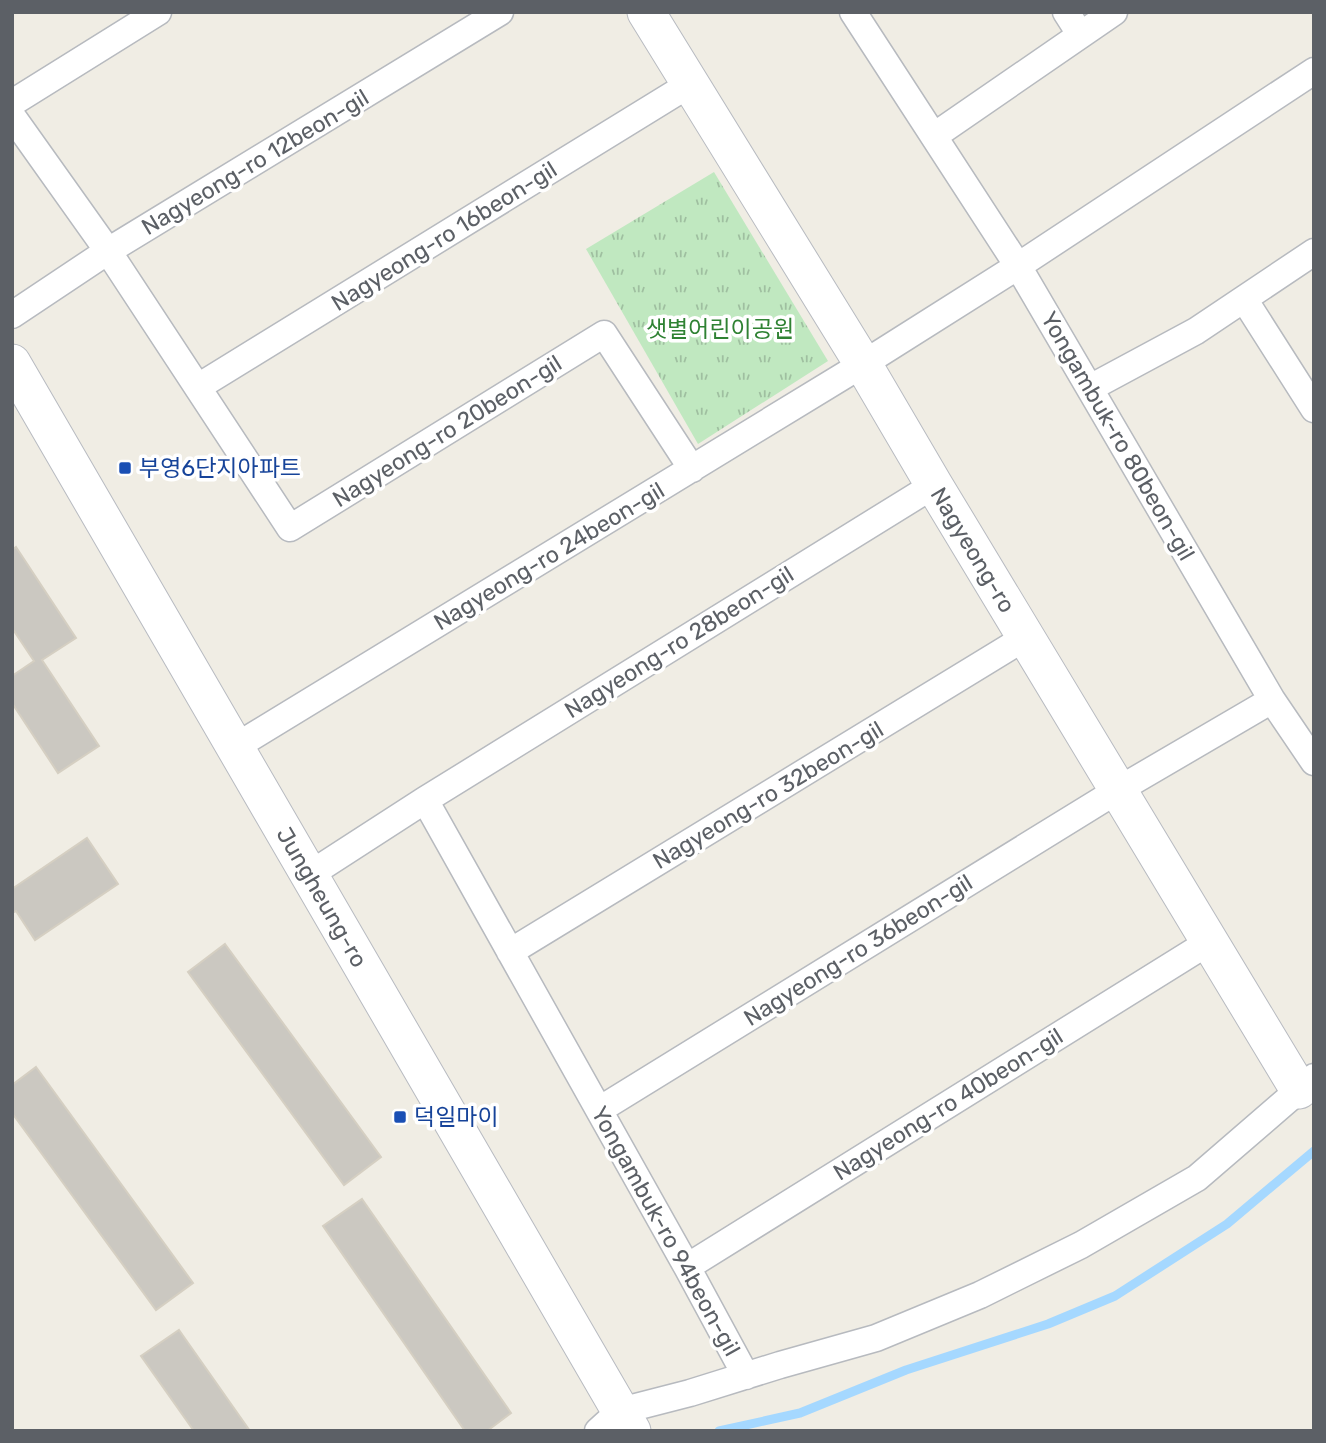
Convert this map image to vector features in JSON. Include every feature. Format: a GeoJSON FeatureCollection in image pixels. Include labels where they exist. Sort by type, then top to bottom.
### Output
{"type":"FeatureCollection","features":[{"type":"Feature","properties":{"kind":"street"},"geometry":{"type":"LineString","coordinates":[[12,103],[158,12]]}},
{"type":"Feature","properties":{"kind":"street","name":"Nagyeong-ro 12beon-gil"},"geometry":{"type":"LineString","coordinates":[[12,315],[108,251],[499,12]]}},
{"type":"Feature","properties":{"kind":"street","name":"Nagyeong-ro"},"geometry":{"type":"LineString","coordinates":[[646,12],[863,364],[1209,942],[1306,1083]]}},
{"type":"Feature","properties":{"kind":"street","name":"Yongambuk-ro 80beon-gil"},"geometry":{"type":"LineString","coordinates":[[853,12],[1018,265],[1272,699]]}},
{"type":"Feature","properties":{"kind":"street"},"geometry":{"type":"LineString","coordinates":[[934,136],[1073,23],[1114,12]]}},
{"type":"Feature","properties":{"kind":"street"},"geometry":{"type":"LineString","coordinates":[[863,364],[1314,71]]}},
{"type":"Feature","properties":{"kind":"street","name":"Nagyeong-ro 16beon-gil"},"geometry":{"type":"LineString","coordinates":[[198,387],[690,84]]}},
{"type":"Feature","properties":{"kind":"street"},"geometry":{"type":"LineString","coordinates":[[12,116],[108,251],[198,387]]}},
{"type":"Feature","properties":{"kind":"street"},"geometry":{"type":"LineString","coordinates":[[1090,387],[1196,331],[1314,252]]}},
{"type":"Feature","properties":{"kind":"street"},"geometry":{"type":"LineString","coordinates":[[1244,299],[1314,409]]}},
{"type":"Feature","properties":{"kind":"street","name":"Nagyeong-ro 20beon-gil"},"geometry":{"type":"LineString","coordinates":[[198,387],[290,528],[604,334],[692,469]]}},
{"type":"Feature","properties":{"kind":"street","name":"Jungheung-ro"},"geometry":{"type":"LineString","coordinates":[[12,363],[309,875],[617,1424]]}},
{"type":"Feature","properties":{"kind":"street","name":"Nagyeong-ro 24beon-gil"},"geometry":{"type":"LineString","coordinates":[[235,747],[863,364]]}},
{"type":"Feature","properties":{"kind":"street","name":"Nagyeong-ro 28beon-gil"},"geometry":{"type":"LineString","coordinates":[[309,875],[425,800],[934,485]]}},
{"type":"Feature","properties":{"kind":"street","name":"Nagyeong-ro 32beon-gil"},"geometry":{"type":"LineString","coordinates":[[510,952],[1026,637]]}},
{"type":"Feature","properties":{"kind":"street"},"geometry":{"type":"LineString","coordinates":[[1272,699],[1314,762]]}},
{"type":"Feature","properties":{"kind":"street","name":"Nagyeong-ro 36beon-gil"},"geometry":{"type":"LineString","coordinates":[[599,1110],[1118,790],[1272,699]]}},
{"type":"Feature","properties":{"kind":"street"},"geometry":{"type":"LineString","coordinates":[[425,800],[510,952]]}},
{"type":"Feature","properties":{"kind":"street","name":"Nagyeong-ro 40beon-gil"},"geometry":{"type":"LineString","coordinates":[[687,1267],[1209,942]]}},
{"type":"Feature","properties":{"kind":"street","name":"Yongambuk-ro 94beon-gil"},"geometry":{"type":"LineString","coordinates":[[510,952],[746,1376]]}},
{"type":"Feature","properties":{"kind":"street","name":"Yongambuk-ro 94beon-gil"},"geometry":{"type":"LineString","coordinates":[[617,1424],[690,1393],[876,1338],[980,1295],[1081,1245],[1197,1178],[1306,1083]]}},
{"type":"Feature","properties":{"kind":"green space","name":"샛별어린이공원"},"geometry":{"type":"Polygon","coordinates":[[[714,172],[828,361],[698,444],[586,249],[714,172]]]}},
{"type":"Feature","properties":{"kind":"building"},"geometry":{"type":"Polygon","coordinates":[[[16,547],[76,638],[42,660],[99,746],[58,773],[12,703],[12,676],[34,661],[12,628],[12,550],[16,547]]]}},
{"type":"Feature","properties":{"kind":"building"},"geometry":{"type":"Polygon","coordinates":[[[87,838],[118,884],[35,940],[16,911],[12,913],[12,889],[87,838]]]}},
{"type":"Feature","properties":{"kind":"building"},"geometry":{"type":"Polygon","coordinates":[[[225,944],[381,1157],[344,1185],[188,972],[225,944]]]}},
{"type":"Feature","properties":{"kind":"building"},"geometry":{"type":"Polygon","coordinates":[[[36,1067],[193,1283],[156,1310],[12,1113],[12,1085],[36,1067]]]}},
{"type":"Feature","properties":{"kind":"building"},"geometry":{"type":"Polygon","coordinates":[[[362,1199],[511,1413],[487,1431],[465,1431],[323,1226],[362,1199]]]}},
{"type":"Feature","properties":{"kind":"building"},"geometry":{"type":"Polygon","coordinates":[[[179,1330],[250,1431],[194,1431],[141,1356],[179,1330]]]}},
{"type":"Feature","properties":{"kind":"waterway"},"geometry":{"type":"LineString","coordinates":[[719,1431],[800,1413],[906,1370],[1048,1324],[1115,1296],[1227,1224],[1314,1151]]}},
{"type":"Feature","properties":{"kind":"place","name":"부영6단지아파트"},"geometry":{"type":"Point","coordinates":[125,468]}},
{"type":"Feature","properties":{"kind":"place","name":"덕일마이"},"geometry":{"type":"Point","coordinates":[400,1117]}}]}
